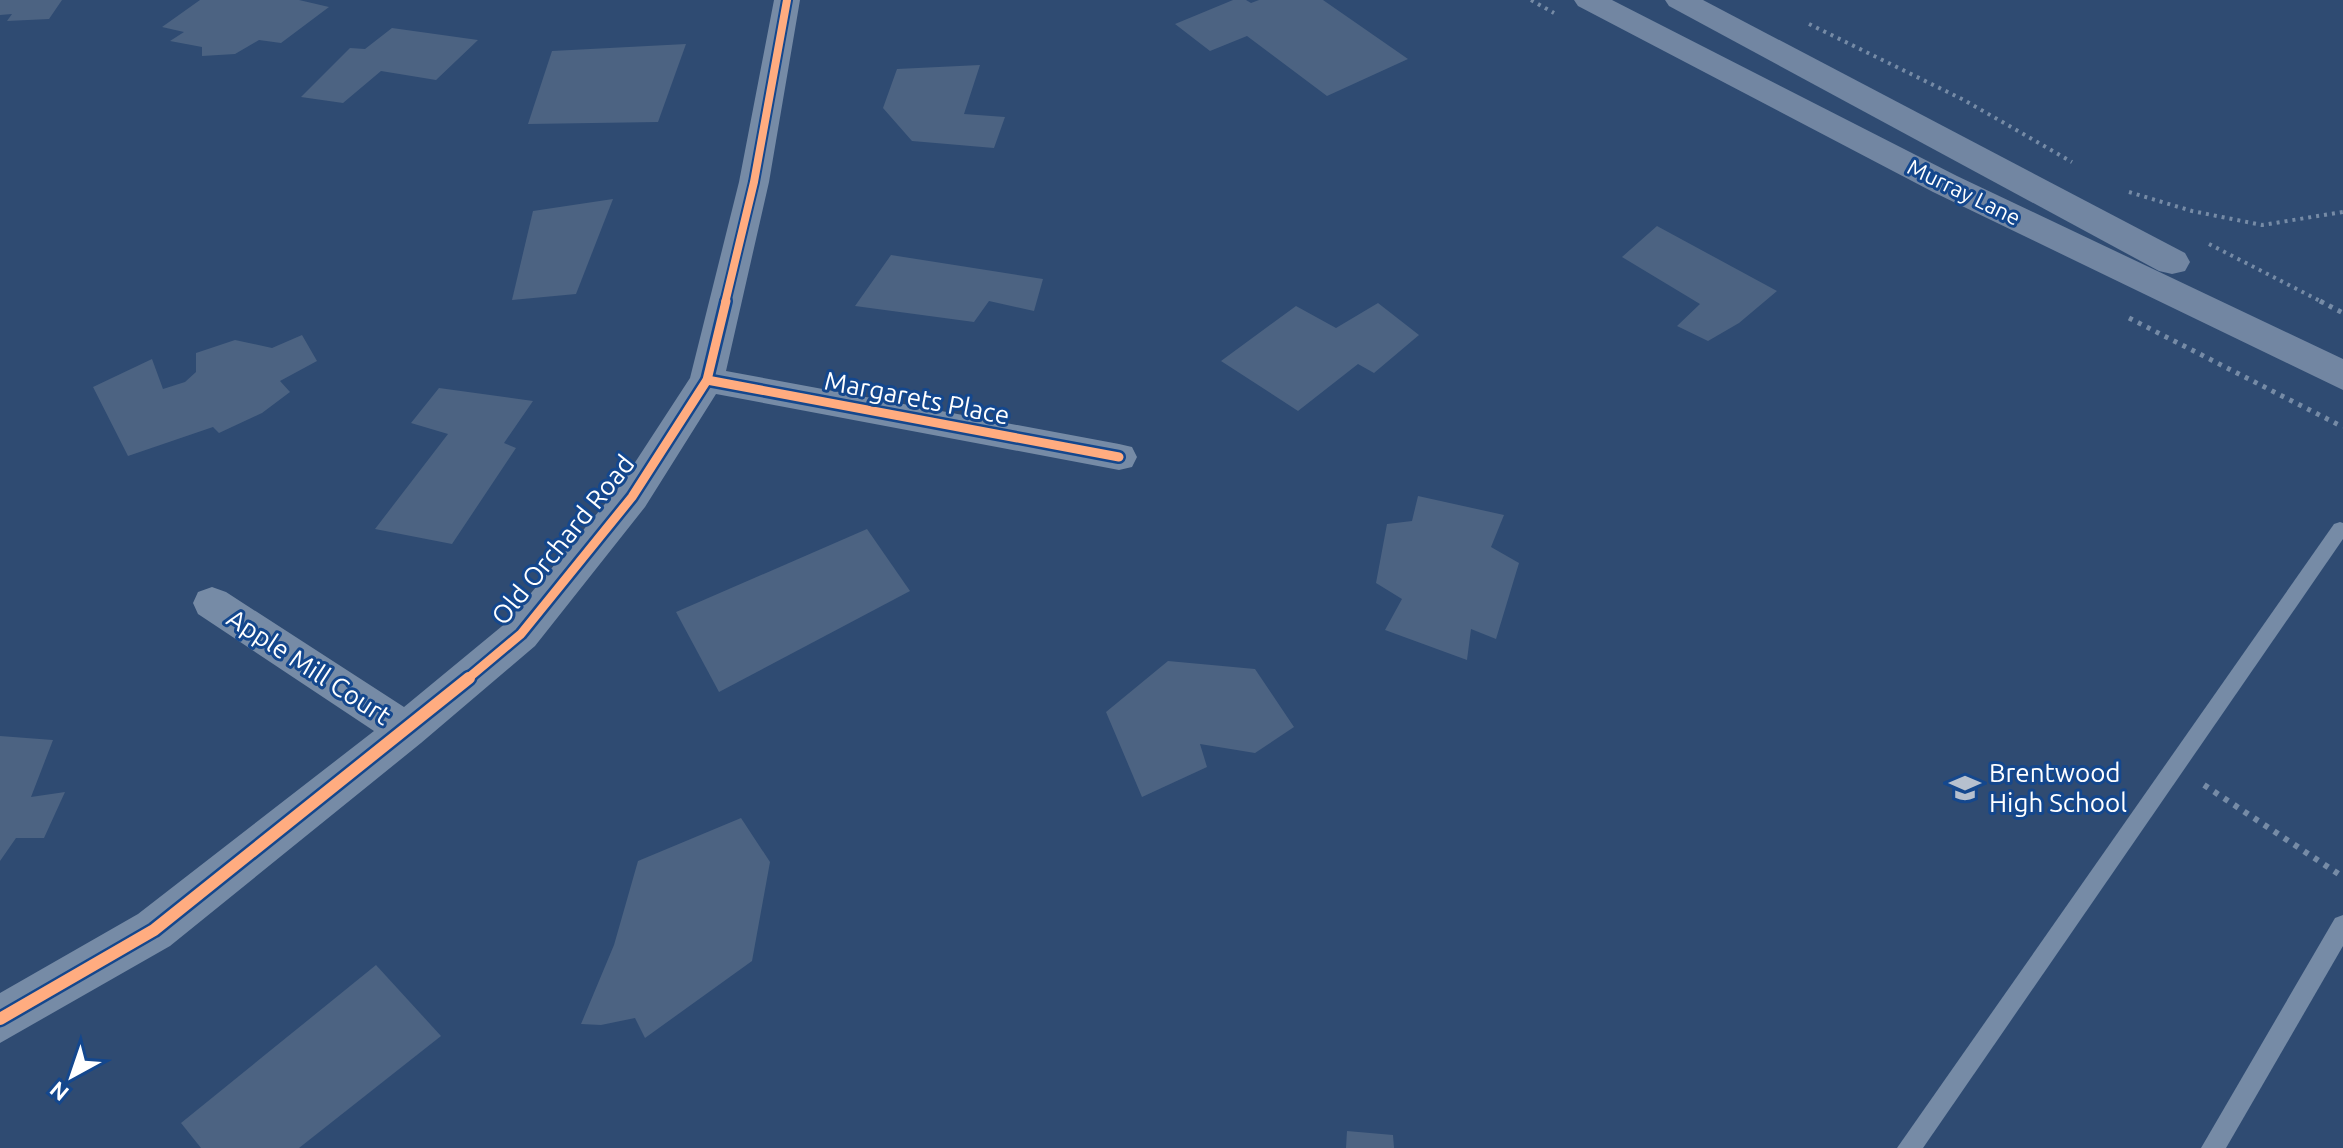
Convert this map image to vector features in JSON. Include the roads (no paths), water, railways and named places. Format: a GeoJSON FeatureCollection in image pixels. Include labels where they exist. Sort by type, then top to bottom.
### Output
{"type":"FeatureCollection","features":[{"type":"Feature","properties":{"kind":"main road","name":"Murray Lane"},"geometry":{"type":"LineString","coordinates":[[1589,0],[1931,177],[2343,376]]}},
{"type":"Feature","properties":{"kind":"main road","name":"Murray Lane"},"geometry":{"type":"LineString","coordinates":[[1680,0],[2060,201],[2343,357]]}},
{"type":"Feature","properties":{"kind":"street","name":"Old Orchard Road"},"geometry":{"type":"LineString","coordinates":[[0,1019],[154,930],[406,730],[521,634],[632,497],[707,380],[754,182],[787,0]]}},
{"type":"Feature","properties":{"kind":"street","name":"Margarets Place"},"geometry":{"type":"LineString","coordinates":[[707,380],[1119,457]]}},
{"type":"Feature","properties":{"kind":"street","name":"Apple Mill Court"},"geometry":{"type":"LineString","coordinates":[[212,603],[406,730]]}},
{"type":"Feature","properties":{"kind":"lane"},"geometry":{"type":"LineString","coordinates":[[1909,1148],[2340,529],[2343,531]]}},
{"type":"Feature","properties":{"kind":"lane"},"geometry":{"type":"LineString","coordinates":[[2213,1148],[2343,925]]}},
{"type":"Feature","properties":{"kind":"place","name":"Brentwood High School"},"geometry":{"type":"Point","coordinates":[1965,788]}}]}
